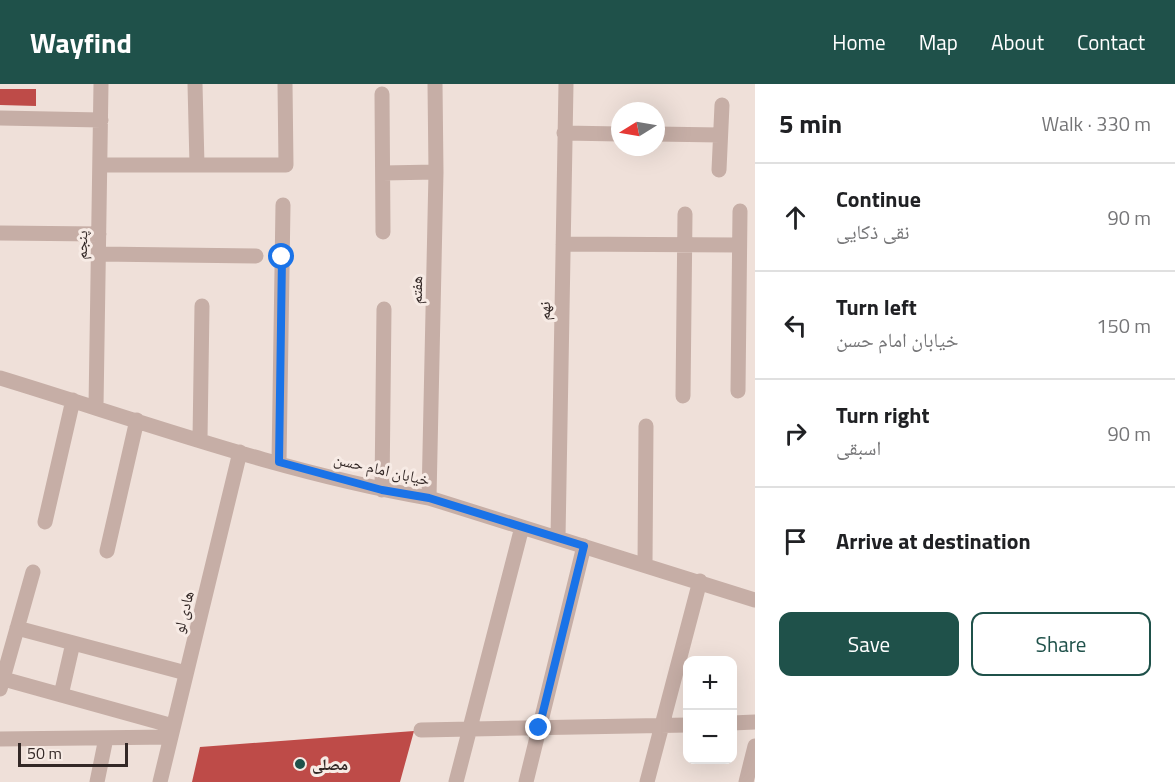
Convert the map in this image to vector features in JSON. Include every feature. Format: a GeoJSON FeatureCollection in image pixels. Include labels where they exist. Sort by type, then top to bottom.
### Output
{"type":"FeatureCollection","features":[{"type":"Feature","properties":{"kind":"street","name":"پنجم"},"geometry":{"type":"LineString","coordinates":[[96,407],[100,84]]}},
{"type":"Feature","properties":{"kind":"street"},"geometry":{"type":"LineString","coordinates":[[195,84],[197,165]]}},
{"type":"Feature","properties":{"kind":"street"},"geometry":{"type":"LineString","coordinates":[[100,165],[286,165],[285,84]]}},
{"type":"Feature","properties":{"kind":"street","name":"هفتم"},"geometry":{"type":"LineString","coordinates":[[429,498],[436,172],[435,84]]}},
{"type":"Feature","properties":{"kind":"street","name":"نهم"},"geometry":{"type":"LineString","coordinates":[[558,538],[566,84]]}},
{"type":"Feature","properties":{"kind":"street"},"geometry":{"type":"LineString","coordinates":[[382,94],[383,232]]}},
{"type":"Feature","properties":{"kind":"street"},"geometry":{"type":"LineString","coordinates":[[719,170],[722,105]]}},
{"type":"Feature","properties":{"kind":"street"},"geometry":{"type":"LineString","coordinates":[[0,118],[101,120]]}},
{"type":"Feature","properties":{"kind":"street"},"geometry":{"type":"LineString","coordinates":[[564,133],[611,134]]}},
{"type":"Feature","properties":{"kind":"street"},"geometry":{"type":"LineString","coordinates":[[665,134],[720,135]]}},
{"type":"Feature","properties":{"kind":"street"},"geometry":{"type":"LineString","coordinates":[[383,173],[436,172]]}},
{"type":"Feature","properties":{"kind":"street"},"geometry":{"type":"LineString","coordinates":[[279,462],[283,205]]}},
{"type":"Feature","properties":{"kind":"street"},"geometry":{"type":"LineString","coordinates":[[738,391],[740,211]]}},
{"type":"Feature","properties":{"kind":"street"},"geometry":{"type":"LineString","coordinates":[[682,396],[685,214]]}},
{"type":"Feature","properties":{"kind":"street"},"geometry":{"type":"LineString","coordinates":[[0,233],[99,234]]}},
{"type":"Feature","properties":{"kind":"street"},"geometry":{"type":"LineString","coordinates":[[563,244],[738,245]]}},
{"type":"Feature","properties":{"kind":"street"},"geometry":{"type":"LineString","coordinates":[[99,254],[256,256]]}},
{"type":"Feature","properties":{"kind":"street"},"geometry":{"type":"LineString","coordinates":[[200,439],[202,306]]}},
{"type":"Feature","properties":{"kind":"street"},"geometry":{"type":"LineString","coordinates":[[382,490],[384,309]]}},
{"type":"Feature","properties":{"kind":"street","name":"خیابان امام حسن"},"geometry":{"type":"LineString","coordinates":[[0,378],[240,452],[382,490],[429,498],[755,600]]}},
{"type":"Feature","properties":{"kind":"street"},"geometry":{"type":"LineString","coordinates":[[45,522],[73,400]]}},
{"type":"Feature","properties":{"kind":"street"},"geometry":{"type":"LineString","coordinates":[[107,551],[137,420]]}},
{"type":"Feature","properties":{"kind":"street"},"geometry":{"type":"LineString","coordinates":[[645,565],[646,426]]}},
{"type":"Feature","properties":{"kind":"street","name":"هادی لو"},"geometry":{"type":"LineString","coordinates":[[160,782],[240,452]]}},
{"type":"Feature","properties":{"kind":"street"},"geometry":{"type":"LineString","coordinates":[[456,782],[522,527]]}},
{"type":"Feature","properties":{"kind":"street"},"geometry":{"type":"LineString","coordinates":[[526,782],[584,546]]}},
{"type":"Feature","properties":{"kind":"street"},"geometry":{"type":"LineString","coordinates":[[33,572],[1,682],[61,695],[172,732]]}},
{"type":"Feature","properties":{"kind":"street"},"geometry":{"type":"LineString","coordinates":[[647,782],[700,581]]}},
{"type":"Feature","properties":{"kind":"street"},"geometry":{"type":"LineString","coordinates":[[17,628],[186,673]]}},
{"type":"Feature","properties":{"kind":"street"},"geometry":{"type":"LineString","coordinates":[[61,695],[73,643]]}},
{"type":"Feature","properties":{"kind":"street"},"geometry":{"type":"LineString","coordinates":[[737,723],[755,722]]}},
{"type":"Feature","properties":{"kind":"street"},"geometry":{"type":"LineString","coordinates":[[421,730],[683,725]]}},
{"type":"Feature","properties":{"kind":"street"},"geometry":{"type":"LineString","coordinates":[[0,739],[106,738],[172,732]]}},
{"type":"Feature","properties":{"kind":"street"},"geometry":{"type":"LineString","coordinates":[[98,782],[106,738]]}},
{"type":"Feature","properties":{"kind":"street"},"geometry":{"type":"LineString","coordinates":[[746,782],[755,746]]}},
{"type":"Feature","properties":{"kind":"building"},"geometry":{"type":"Polygon","coordinates":[[[0,89],[36,89],[36,106],[0,105],[0,89]]]}},
{"type":"Feature","properties":{"kind":"building","name":"مصلی"},"geometry":{"type":"Polygon","coordinates":[[[414,731],[400,782],[192,782],[200,747],[414,731]]]}},
{"type":"Feature","properties":{"kind":"place","name":"مصلی"},"geometry":{"type":"Point","coordinates":[300,764]}},
{"type":"Feature","properties":{"kind":"route"},"geometry":{"type":"LineString","coordinates":[[282,257],[279,462],[382,490],[429,498],[584,546],[539,728]]}}]}
